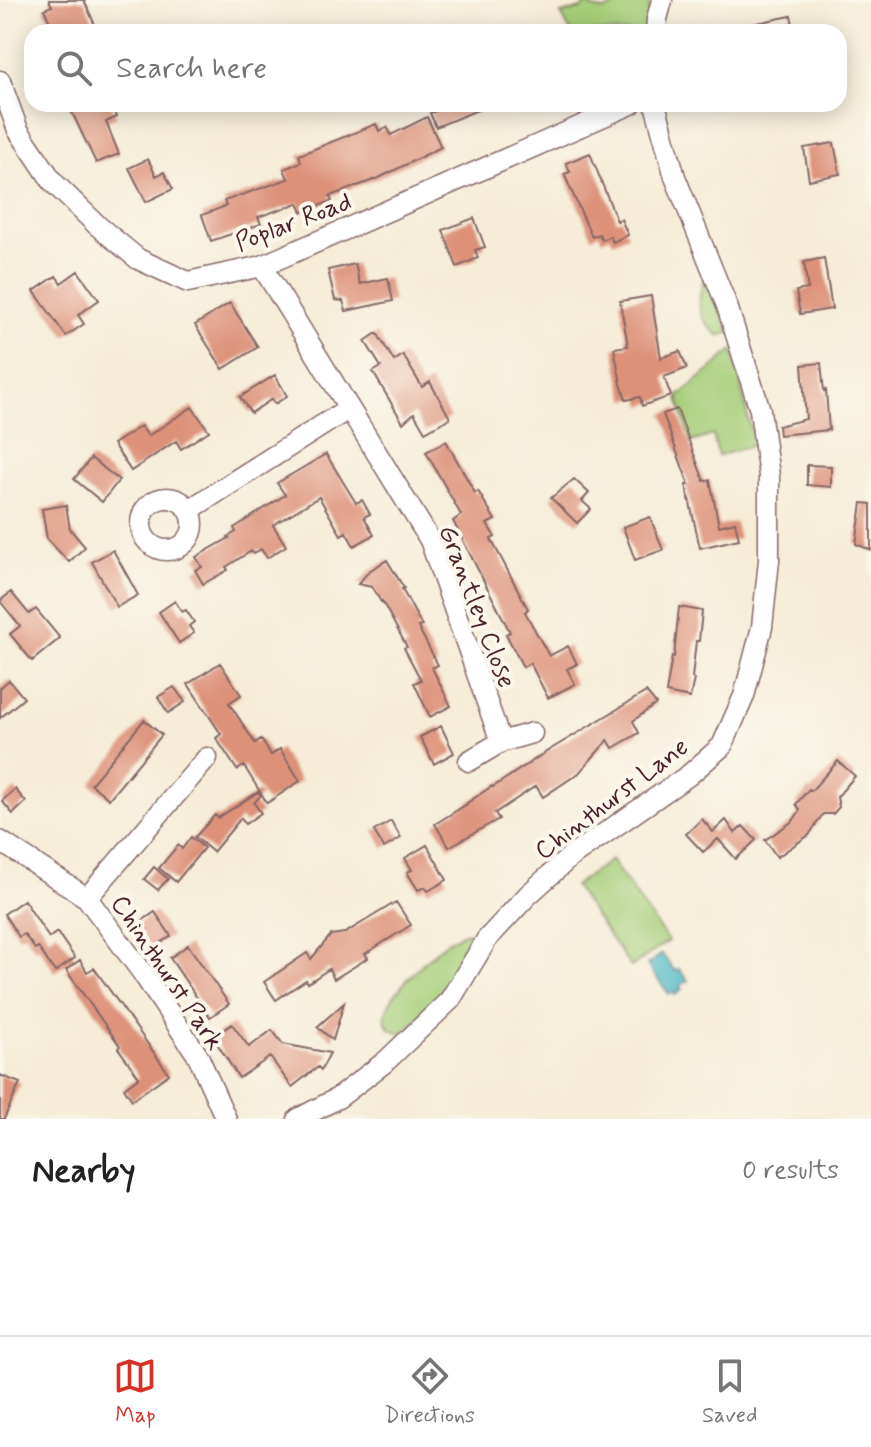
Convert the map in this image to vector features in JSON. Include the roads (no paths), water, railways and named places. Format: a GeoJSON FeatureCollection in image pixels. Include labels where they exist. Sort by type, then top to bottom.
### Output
{"type":"FeatureCollection","features":[{"type":"Feature","properties":{"kind":"street"},"geometry":{"type":"LineString","coordinates":[[657,24],[662,0]]}},
{"type":"Feature","properties":{"kind":"street","name":"Poplar Road"},"geometry":{"type":"LineString","coordinates":[[0,81],[18,130],[53,182],[138,259],[188,282],[262,266],[613,112]]}},
{"type":"Feature","properties":{"kind":"street","name":"Chinthurst Lane"},"geometry":{"type":"LineString","coordinates":[[298,1119],[338,1098],[385,1062],[450,1000],[487,939],[528,895],[569,858],[689,775],[722,746],[744,696],[762,627],[769,560],[769,476],[760,410],[727,306],[675,177],[657,112]]}},
{"type":"Feature","properties":{"kind":"street","name":"Grantley Close"},"geometry":{"type":"LineString","coordinates":[[262,266],[430,540],[501,742]]}},
{"type":"Feature","properties":{"kind":"street"},"geometry":{"type":"LineString","coordinates":[[189,510],[348,409]]}},
{"type":"Feature","properties":{"kind":"street"},"geometry":{"type":"LineString","coordinates":[[469,761],[501,742],[532,733]]}},
{"type":"Feature","properties":{"kind":"street","name":"Chinthurst Park"},"geometry":{"type":"LineString","coordinates":[[87,898],[207,758]]}},
{"type":"Feature","properties":{"kind":"street","name":"Chinthurst Park"},"geometry":{"type":"LineString","coordinates":[[0,841],[87,898],[142,972],[198,1056],[226,1119]]}},
{"type":"Feature","properties":{"kind":"water"},"geometry":{"type":"Polygon","coordinates":[[[662,954],[675,971],[679,969],[688,981],[680,986],[682,990],[675,995],[672,992],[669,994],[647,965],[662,954]]]}}]}
